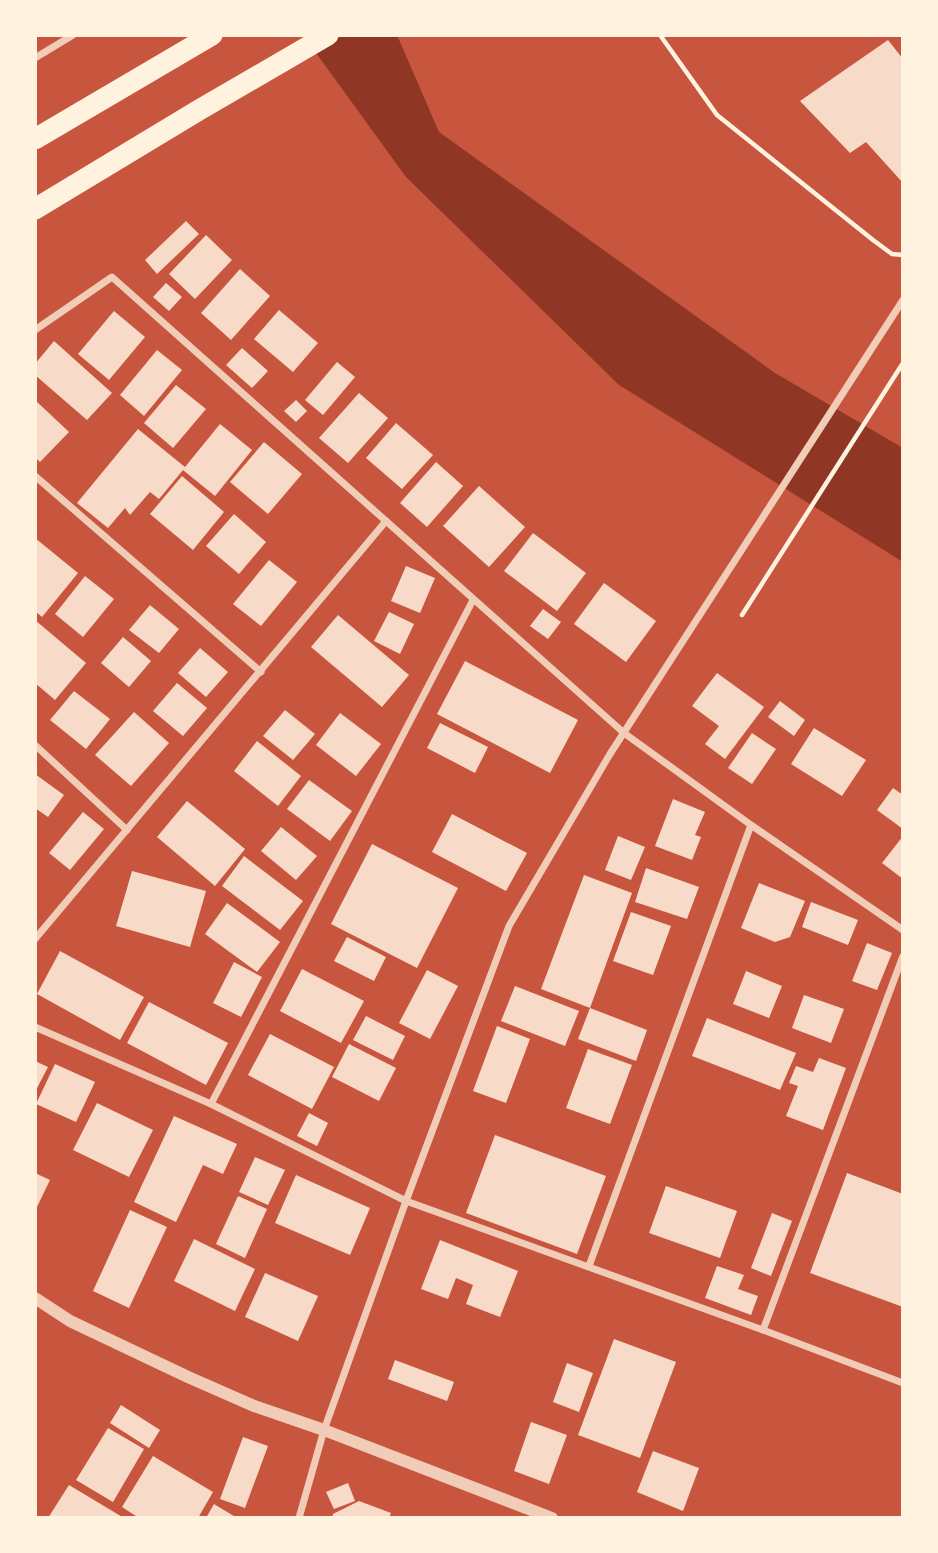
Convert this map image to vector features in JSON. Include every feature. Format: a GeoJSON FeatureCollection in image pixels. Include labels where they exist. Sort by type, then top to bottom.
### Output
{"type":"FeatureCollection","features":[{"type":"Feature","properties":{"kind":"highway"},"geometry":{"type":"LineString","coordinates":[[35,139],[212,35]]}},
{"type":"Feature","properties":{"kind":"highway"},"geometry":{"type":"LineString","coordinates":[[35,209],[328,35]]}},
{"type":"Feature","properties":{"kind":"street"},"geometry":{"type":"LineString","coordinates":[[35,58],[73,35]]}},
{"type":"Feature","properties":{"kind":"street"},"geometry":{"type":"LineString","coordinates":[[35,330],[112,277],[624,733],[903,930]]}},
{"type":"Feature","properties":{"kind":"street"},"geometry":{"type":"LineString","coordinates":[[299,1518],[324,1430],[405,1201],[509,926],[624,733],[903,300]]}},
{"type":"Feature","properties":{"kind":"street"},"geometry":{"type":"LineString","coordinates":[[35,476],[261,672]]}},
{"type":"Feature","properties":{"kind":"street"},"geometry":{"type":"LineString","coordinates":[[35,939],[386,521]]}},
{"type":"Feature","properties":{"kind":"street"},"geometry":{"type":"LineString","coordinates":[[211,1104],[473,600]]}},
{"type":"Feature","properties":{"kind":"street"},"geometry":{"type":"LineString","coordinates":[[35,745],[128,830]]}},
{"type":"Feature","properties":{"kind":"street"},"geometry":{"type":"LineString","coordinates":[[589,1266],[751,825]]}},
{"type":"Feature","properties":{"kind":"street"},"geometry":{"type":"LineString","coordinates":[[763,1330],[903,956]]}},
{"type":"Feature","properties":{"kind":"street"},"geometry":{"type":"LineString","coordinates":[[35,1027],[211,1104],[405,1201],[589,1266],[903,1383]]}},
{"type":"Feature","properties":{"kind":"street"},"geometry":{"type":"LineString","coordinates":[[35,1298],[69,1321],[254,1406],[324,1430],[552,1518]]}},
{"type":"Feature","properties":{"kind":"path"},"geometry":{"type":"LineString","coordinates":[[660,35],[717,115],[873,240],[892,254],[903,255]]}},
{"type":"Feature","properties":{"kind":"path"},"geometry":{"type":"LineString","coordinates":[[742,615],[903,363]]}},
{"type":"Feature","properties":{"kind":"shaded area"},"geometry":{"type":"Polygon","coordinates":[[[303,35],[397,35],[439,132],[775,373],[903,448],[903,562],[619,385],[406,177],[303,35]]]}},
{"type":"Feature","properties":{"kind":"building"},"geometry":{"type":"Polygon","coordinates":[[[888,40],[903,59],[903,183],[866,142],[850,153],[800,101],[888,40]]]}},
{"type":"Feature","properties":{"kind":"building"},"geometry":{"type":"Polygon","coordinates":[[[186,221],[199,234],[157,274],[145,260],[186,221]]]}},
{"type":"Feature","properties":{"kind":"building"},"geometry":{"type":"Polygon","coordinates":[[[206,235],[232,260],[195,299],[169,274],[206,235]]]}},
{"type":"Feature","properties":{"kind":"building"},"geometry":{"type":"Polygon","coordinates":[[[240,269],[270,296],[231,340],[201,313],[240,269]]]}},
{"type":"Feature","properties":{"kind":"building"},"geometry":{"type":"Polygon","coordinates":[[[166,283],[182,297],[169,311],[153,297],[166,283]]]}},
{"type":"Feature","properties":{"kind":"building"},"geometry":{"type":"Polygon","coordinates":[[[279,310],[318,343],[293,372],[254,339],[279,310]]]}},
{"type":"Feature","properties":{"kind":"building"},"geometry":{"type":"Polygon","coordinates":[[[114,311],[145,337],[109,380],[78,354],[114,311]]]}},
{"type":"Feature","properties":{"kind":"building"},"geometry":{"type":"Polygon","coordinates":[[[54,341],[112,393],[87,420],[35,375],[35,364],[54,341]]]}},
{"type":"Feature","properties":{"kind":"building"},"geometry":{"type":"Polygon","coordinates":[[[242,348],[268,371],[252,388],[226,365],[242,348]]]}},
{"type":"Feature","properties":{"kind":"building"},"geometry":{"type":"Polygon","coordinates":[[[157,350],[182,370],[144,416],[120,395],[157,350]]]}},
{"type":"Feature","properties":{"kind":"building"},"geometry":{"type":"Polygon","coordinates":[[[337,362],[355,377],[323,415],[305,400],[337,362]]]}},
{"type":"Feature","properties":{"kind":"building"},"geometry":{"type":"Polygon","coordinates":[[[176,385],[206,409],[173,448],[144,423],[176,385]]]}},
{"type":"Feature","properties":{"kind":"building"},"geometry":{"type":"Polygon","coordinates":[[[359,393],[388,418],[348,463],[319,438],[359,393]]]}},
{"type":"Feature","properties":{"kind":"building"},"geometry":{"type":"Polygon","coordinates":[[[35,400],[69,432],[40,462],[35,457],[35,400]]]}},
{"type":"Feature","properties":{"kind":"building"},"geometry":{"type":"Polygon","coordinates":[[[296,400],[307,411],[296,422],[284,411],[296,400]]]}},
{"type":"Feature","properties":{"kind":"building"},"geometry":{"type":"Polygon","coordinates":[[[396,423],[433,455],[402,489],[366,458],[396,423]]]}},
{"type":"Feature","properties":{"kind":"building"},"geometry":{"type":"Polygon","coordinates":[[[220,424],[252,450],[215,496],[183,470],[159,499],[150,492],[130,515],[125,508],[108,528],[77,503],[138,429],[185,467],[220,424]]]}},
{"type":"Feature","properties":{"kind":"building"},"geometry":{"type":"Polygon","coordinates":[[[264,442],[302,474],[268,514],[230,482],[264,442]]]}},
{"type":"Feature","properties":{"kind":"building"},"geometry":{"type":"Polygon","coordinates":[[[436,462],[463,486],[427,527],[400,503],[436,462]]]}},
{"type":"Feature","properties":{"kind":"building"},"geometry":{"type":"Polygon","coordinates":[[[182,476],[224,512],[193,550],[150,514],[182,476]]]}},
{"type":"Feature","properties":{"kind":"building"},"geometry":{"type":"Polygon","coordinates":[[[479,486],[525,527],[489,567],[443,526],[479,486]]]}},
{"type":"Feature","properties":{"kind":"building"},"geometry":{"type":"Polygon","coordinates":[[[234,514],[266,542],[239,574],[206,546],[234,514]]]}},
{"type":"Feature","properties":{"kind":"building"},"geometry":{"type":"Polygon","coordinates":[[[533,533],[586,573],[557,611],[504,571],[533,533]]]}},
{"type":"Feature","properties":{"kind":"building"},"geometry":{"type":"Polygon","coordinates":[[[35,538],[78,573],[42,617],[35,611],[35,538]]]}},
{"type":"Feature","properties":{"kind":"building"},"geometry":{"type":"Polygon","coordinates":[[[269,560],[297,582],[261,626],[233,604],[269,560]]]}},
{"type":"Feature","properties":{"kind":"building"},"geometry":{"type":"Polygon","coordinates":[[[406,566],[435,578],[420,613],[391,601],[406,566]]]}},
{"type":"Feature","properties":{"kind":"building"},"geometry":{"type":"Polygon","coordinates":[[[85,576],[114,599],[83,637],[55,614],[85,576]]]}},
{"type":"Feature","properties":{"kind":"building"},"geometry":{"type":"Polygon","coordinates":[[[604,583],[656,621],[626,662],[574,624],[604,583]]]}},
{"type":"Feature","properties":{"kind":"building"},"geometry":{"type":"Polygon","coordinates":[[[150,605],[179,629],[159,653],[129,630],[150,605]]]}},
{"type":"Feature","properties":{"kind":"building"},"geometry":{"type":"Polygon","coordinates":[[[543,609],[561,622],[548,639],[530,626],[543,609]]]}},
{"type":"Feature","properties":{"kind":"building"},"geometry":{"type":"Polygon","coordinates":[[[389,612],[414,624],[400,654],[374,641],[389,612]]]}},
{"type":"Feature","properties":{"kind":"building"},"geometry":{"type":"Polygon","coordinates":[[[338,615],[409,675],[382,707],[311,647],[338,615]]]}},
{"type":"Feature","properties":{"kind":"building"},"geometry":{"type":"Polygon","coordinates":[[[35,620],[86,663],[55,700],[35,683],[35,620]]]}},
{"type":"Feature","properties":{"kind":"building"},"geometry":{"type":"Polygon","coordinates":[[[123,637],[151,661],[129,687],[101,663],[123,637]]]}},
{"type":"Feature","properties":{"kind":"building"},"geometry":{"type":"Polygon","coordinates":[[[200,648],[228,672],[206,697],[178,673],[200,648]]]}},
{"type":"Feature","properties":{"kind":"building"},"geometry":{"type":"Polygon","coordinates":[[[465,661],[578,720],[550,773],[437,714],[465,661]]]}},
{"type":"Feature","properties":{"kind":"building"},"geometry":{"type":"Polygon","coordinates":[[[717,673],[764,707],[725,759],[705,744],[719,726],[692,706],[717,673]]]}},
{"type":"Feature","properties":{"kind":"building"},"geometry":{"type":"Polygon","coordinates":[[[177,683],[207,708],[183,736],[153,711],[177,683]]]}},
{"type":"Feature","properties":{"kind":"building"},"geometry":{"type":"Polygon","coordinates":[[[74,691],[110,719],[86,749],[50,720],[74,691]]]}},
{"type":"Feature","properties":{"kind":"building"},"geometry":{"type":"Polygon","coordinates":[[[780,701],[805,720],[794,736],[768,717],[780,701]]]}},
{"type":"Feature","properties":{"kind":"building"},"geometry":{"type":"Polygon","coordinates":[[[285,710],[315,734],[293,760],[263,736],[285,710]]]}},
{"type":"Feature","properties":{"kind":"building"},"geometry":{"type":"Polygon","coordinates":[[[134,712],[169,743],[131,786],[95,755],[134,712]]]}},
{"type":"Feature","properties":{"kind":"building"},"geometry":{"type":"Polygon","coordinates":[[[340,713],[381,744],[356,776],[316,745],[340,713]]]}},
{"type":"Feature","properties":{"kind":"building"},"geometry":{"type":"Polygon","coordinates":[[[440,723],[488,747],[475,773],[427,748],[440,723]]]}},
{"type":"Feature","properties":{"kind":"building"},"geometry":{"type":"Polygon","coordinates":[[[814,728],[866,760],[842,796],[791,764],[814,728]]]}},
{"type":"Feature","properties":{"kind":"building"},"geometry":{"type":"Polygon","coordinates":[[[752,733],[776,749],[752,784],[728,768],[752,733]]]}},
{"type":"Feature","properties":{"kind":"building"},"geometry":{"type":"Polygon","coordinates":[[[257,741],[301,776],[278,806],[234,771],[257,741]]]}},
{"type":"Feature","properties":{"kind":"building"},"geometry":{"type":"Polygon","coordinates":[[[35,774],[64,795],[48,817],[35,808],[35,774]]]}},
{"type":"Feature","properties":{"kind":"building"},"geometry":{"type":"Polygon","coordinates":[[[309,780],[352,811],[330,841],[287,809],[309,780]]]}},
{"type":"Feature","properties":{"kind":"building"},"geometry":{"type":"Polygon","coordinates":[[[893,788],[903,795],[903,829],[877,810],[893,788]]]}},
{"type":"Feature","properties":{"kind":"building"},"geometry":{"type":"Polygon","coordinates":[[[673,799],[705,812],[695,835],[701,837],[692,860],[655,846],[673,799]]]}},
{"type":"Feature","properties":{"kind":"building"},"geometry":{"type":"Polygon","coordinates":[[[187,801],[245,849],[215,886],[157,837],[187,801]]]}},
{"type":"Feature","properties":{"kind":"building"},"geometry":{"type":"Polygon","coordinates":[[[83,812],[104,829],[70,870],[49,853],[83,812]]]}},
{"type":"Feature","properties":{"kind":"building"},"geometry":{"type":"Polygon","coordinates":[[[452,814],[527,853],[506,891],[432,852],[452,814]]]}},
{"type":"Feature","properties":{"kind":"building"},"geometry":{"type":"Polygon","coordinates":[[[281,827],[317,856],[296,880],[261,851],[281,827]]]}},
{"type":"Feature","properties":{"kind":"building"},"geometry":{"type":"Polygon","coordinates":[[[618,836],[645,847],[631,880],[605,870],[618,836]]]}},
{"type":"Feature","properties":{"kind":"building"},"geometry":{"type":"Polygon","coordinates":[[[903,836],[903,879],[882,863],[903,836]]]}},
{"type":"Feature","properties":{"kind":"building"},"geometry":{"type":"Polygon","coordinates":[[[372,844],[458,888],[417,968],[331,924],[372,844]]]}},
{"type":"Feature","properties":{"kind":"building"},"geometry":{"type":"Polygon","coordinates":[[[244,856],[303,901],[280,930],[222,886],[244,856]]]}},
{"type":"Feature","properties":{"kind":"building"},"geometry":{"type":"Polygon","coordinates":[[[646,868],[699,887],[687,919],[635,902],[646,868]]]}},
{"type":"Feature","properties":{"kind":"building"},"geometry":{"type":"Polygon","coordinates":[[[132,871],[206,891],[190,947],[116,926],[132,871]]]}},
{"type":"Feature","properties":{"kind":"building"},"geometry":{"type":"Polygon","coordinates":[[[584,875],[632,893],[590,1008],[541,989],[584,875]]]}},
{"type":"Feature","properties":{"kind":"building"},"geometry":{"type":"Polygon","coordinates":[[[759,883],[805,901],[790,937],[775,942],[741,928],[759,883]]]}},
{"type":"Feature","properties":{"kind":"building"},"geometry":{"type":"Polygon","coordinates":[[[811,902],[858,920],[848,945],[802,927],[811,902]]]}},
{"type":"Feature","properties":{"kind":"building"},"geometry":{"type":"Polygon","coordinates":[[[227,903],[280,942],[257,972],[205,934],[227,903]]]}},
{"type":"Feature","properties":{"kind":"building"},"geometry":{"type":"Polygon","coordinates":[[[631,912],[671,926],[653,975],[613,961],[631,912]]]}},
{"type":"Feature","properties":{"kind":"building"},"geometry":{"type":"Polygon","coordinates":[[[347,937],[386,957],[374,981],[334,961],[347,937]]]}},
{"type":"Feature","properties":{"kind":"building"},"geometry":{"type":"Polygon","coordinates":[[[867,943],[892,953],[877,990],[852,981],[867,943]]]}},
{"type":"Feature","properties":{"kind":"building"},"geometry":{"type":"Polygon","coordinates":[[[60,951],[144,997],[120,1040],[37,994],[60,951]]]}},
{"type":"Feature","properties":{"kind":"building"},"geometry":{"type":"Polygon","coordinates":[[[234,962],[262,977],[241,1017],[213,1003],[234,962]]]}},
{"type":"Feature","properties":{"kind":"building"},"geometry":{"type":"Polygon","coordinates":[[[302,969],[364,1001],[341,1043],[280,1011],[302,969]]]}},
{"type":"Feature","properties":{"kind":"building"},"geometry":{"type":"Polygon","coordinates":[[[427,970],[458,986],[430,1039],[399,1023],[427,970]]]}},
{"type":"Feature","properties":{"kind":"building"},"geometry":{"type":"Polygon","coordinates":[[[746,971],[782,986],[769,1018],[733,1004],[746,971]]]}},
{"type":"Feature","properties":{"kind":"building"},"geometry":{"type":"Polygon","coordinates":[[[515,986],[579,1011],[565,1046],[501,1021],[515,986]]]}},
{"type":"Feature","properties":{"kind":"building"},"geometry":{"type":"Polygon","coordinates":[[[804,995],[844,1009],[831,1043],[792,1028],[804,995]]]}},
{"type":"Feature","properties":{"kind":"building"},"geometry":{"type":"Polygon","coordinates":[[[149,1002],[228,1043],[206,1085],[127,1043],[149,1002]]]}},
{"type":"Feature","properties":{"kind":"building"},"geometry":{"type":"Polygon","coordinates":[[[590,1008],[647,1030],[636,1061],[578,1039],[590,1008]]]}},
{"type":"Feature","properties":{"kind":"building"},"geometry":{"type":"Polygon","coordinates":[[[366,1016],[405,1036],[393,1060],[353,1040],[366,1016]]]}},
{"type":"Feature","properties":{"kind":"building"},"geometry":{"type":"Polygon","coordinates":[[[707,1018],[796,1053],[780,1090],[692,1056],[707,1018]]]}},
{"type":"Feature","properties":{"kind":"building"},"geometry":{"type":"Polygon","coordinates":[[[497,1026],[530,1039],[506,1103],[473,1091],[497,1026]]]}},
{"type":"Feature","properties":{"kind":"building"},"geometry":{"type":"Polygon","coordinates":[[[270,1034],[334,1067],[312,1109],[248,1075],[270,1034]]]}},
{"type":"Feature","properties":{"kind":"building"},"geometry":{"type":"Polygon","coordinates":[[[349,1044],[396,1068],[379,1101],[332,1077],[349,1044]]]}},
{"type":"Feature","properties":{"kind":"building"},"geometry":{"type":"Polygon","coordinates":[[[588,1049],[632,1065],[610,1124],[566,1108],[588,1049]]]}},
{"type":"Feature","properties":{"kind":"building"},"geometry":{"type":"Polygon","coordinates":[[[819,1058],[846,1068],[823,1130],[786,1116],[798,1086],[789,1083],[796,1066],[813,1072],[819,1058]]]}},
{"type":"Feature","properties":{"kind":"building"},"geometry":{"type":"Polygon","coordinates":[[[35,1061],[48,1067],[35,1092],[35,1061]]]}},
{"type":"Feature","properties":{"kind":"building"},"geometry":{"type":"Polygon","coordinates":[[[55,1064],[95,1082],[76,1122],[36,1104],[55,1064]]]}},
{"type":"Feature","properties":{"kind":"building"},"geometry":{"type":"Polygon","coordinates":[[[97,1103],[153,1130],[129,1177],[73,1150],[97,1103]]]}},
{"type":"Feature","properties":{"kind":"building"},"geometry":{"type":"Polygon","coordinates":[[[309,1113],[328,1123],[317,1146],[297,1136],[309,1113]]]}},
{"type":"Feature","properties":{"kind":"building"},"geometry":{"type":"Polygon","coordinates":[[[174,1116],[237,1144],[223,1174],[203,1165],[176,1222],[134,1202],[174,1116]]]}},
{"type":"Feature","properties":{"kind":"building"},"geometry":{"type":"Polygon","coordinates":[[[495,1135],[606,1176],[577,1254],[466,1213],[495,1135]]]}},
{"type":"Feature","properties":{"kind":"building"},"geometry":{"type":"Polygon","coordinates":[[[255,1157],[285,1170],[268,1205],[239,1192],[255,1157]]]}},
{"type":"Feature","properties":{"kind":"building"},"geometry":{"type":"Polygon","coordinates":[[[35,1173],[50,1180],[35,1211],[35,1173]]]}},
{"type":"Feature","properties":{"kind":"building"},"geometry":{"type":"Polygon","coordinates":[[[847,1173],[903,1194],[903,1307],[810,1273],[847,1173]]]}},
{"type":"Feature","properties":{"kind":"building"},"geometry":{"type":"Polygon","coordinates":[[[296,1175],[370,1208],[350,1255],[275,1223],[296,1175]]]}},
{"type":"Feature","properties":{"kind":"building"},"geometry":{"type":"Polygon","coordinates":[[[666,1186],[737,1211],[720,1258],[649,1233],[666,1186]]]}},
{"type":"Feature","properties":{"kind":"building"},"geometry":{"type":"Polygon","coordinates":[[[238,1196],[267,1209],[245,1258],[216,1244],[238,1196]]]}},
{"type":"Feature","properties":{"kind":"building"},"geometry":{"type":"Polygon","coordinates":[[[130,1210],[167,1227],[129,1308],[93,1291],[130,1210]]]}},
{"type":"Feature","properties":{"kind":"building"},"geometry":{"type":"Polygon","coordinates":[[[772,1213],[792,1221],[771,1276],[751,1268],[772,1213]]]}},
{"type":"Feature","properties":{"kind":"building"},"geometry":{"type":"Polygon","coordinates":[[[194,1239],[255,1269],[235,1311],[174,1281],[194,1239]]]}},
{"type":"Feature","properties":{"kind":"building"},"geometry":{"type":"Polygon","coordinates":[[[440,1240],[518,1271],[500,1317],[466,1304],[473,1285],[456,1278],[448,1299],[421,1289],[440,1240]]]}},
{"type":"Feature","properties":{"kind":"building"},"geometry":{"type":"Polygon","coordinates":[[[717,1266],[744,1275],[738,1289],[758,1296],[751,1315],[705,1298],[717,1266]]]}},
{"type":"Feature","properties":{"kind":"building"},"geometry":{"type":"Polygon","coordinates":[[[265,1273],[318,1296],[298,1341],[245,1317],[265,1273]]]}},
{"type":"Feature","properties":{"kind":"building"},"geometry":{"type":"Polygon","coordinates":[[[614,1339],[676,1362],[640,1458],[578,1435],[614,1339]]]}},
{"type":"Feature","properties":{"kind":"building"},"geometry":{"type":"Polygon","coordinates":[[[395,1360],[454,1382],[447,1401],[388,1379],[395,1360]]]}},
{"type":"Feature","properties":{"kind":"building"},"geometry":{"type":"Polygon","coordinates":[[[567,1363],[593,1373],[579,1412],[553,1402],[567,1363]]]}},
{"type":"Feature","properties":{"kind":"building"},"geometry":{"type":"Polygon","coordinates":[[[121,1405],[160,1430],[149,1448],[110,1423],[121,1405]]]}},
{"type":"Feature","properties":{"kind":"building"},"geometry":{"type":"Polygon","coordinates":[[[531,1422],[567,1435],[549,1484],[514,1471],[531,1422]]]}},
{"type":"Feature","properties":{"kind":"building"},"geometry":{"type":"Polygon","coordinates":[[[108,1428],[144,1449],[113,1502],[76,1480],[108,1428]]]}},
{"type":"Feature","properties":{"kind":"building"},"geometry":{"type":"Polygon","coordinates":[[[243,1437],[268,1446],[245,1508],[220,1499],[243,1437]]]}},
{"type":"Feature","properties":{"kind":"building"},"geometry":{"type":"Polygon","coordinates":[[[653,1451],[699,1468],[683,1511],[637,1492],[653,1451]]]}},
{"type":"Feature","properties":{"kind":"building"},"geometry":{"type":"Polygon","coordinates":[[[153,1456],[213,1492],[198,1518],[139,1518],[122,1507],[153,1456]]]}},
{"type":"Feature","properties":{"kind":"building"},"geometry":{"type":"Polygon","coordinates":[[[348,1483],[355,1501],[334,1509],[326,1492],[348,1483]]]}},
{"type":"Feature","properties":{"kind":"building"},"geometry":{"type":"Polygon","coordinates":[[[69,1485],[124,1518],[48,1518],[69,1485]]]}},
{"type":"Feature","properties":{"kind":"building"},"geometry":{"type":"Polygon","coordinates":[[[359,1501],[391,1513],[389,1518],[332,1518],[333,1514],[359,1501]]]}},
{"type":"Feature","properties":{"kind":"building"},"geometry":{"type":"Polygon","coordinates":[[[214,1504],[237,1518],[206,1518],[214,1504]]]}}]}
